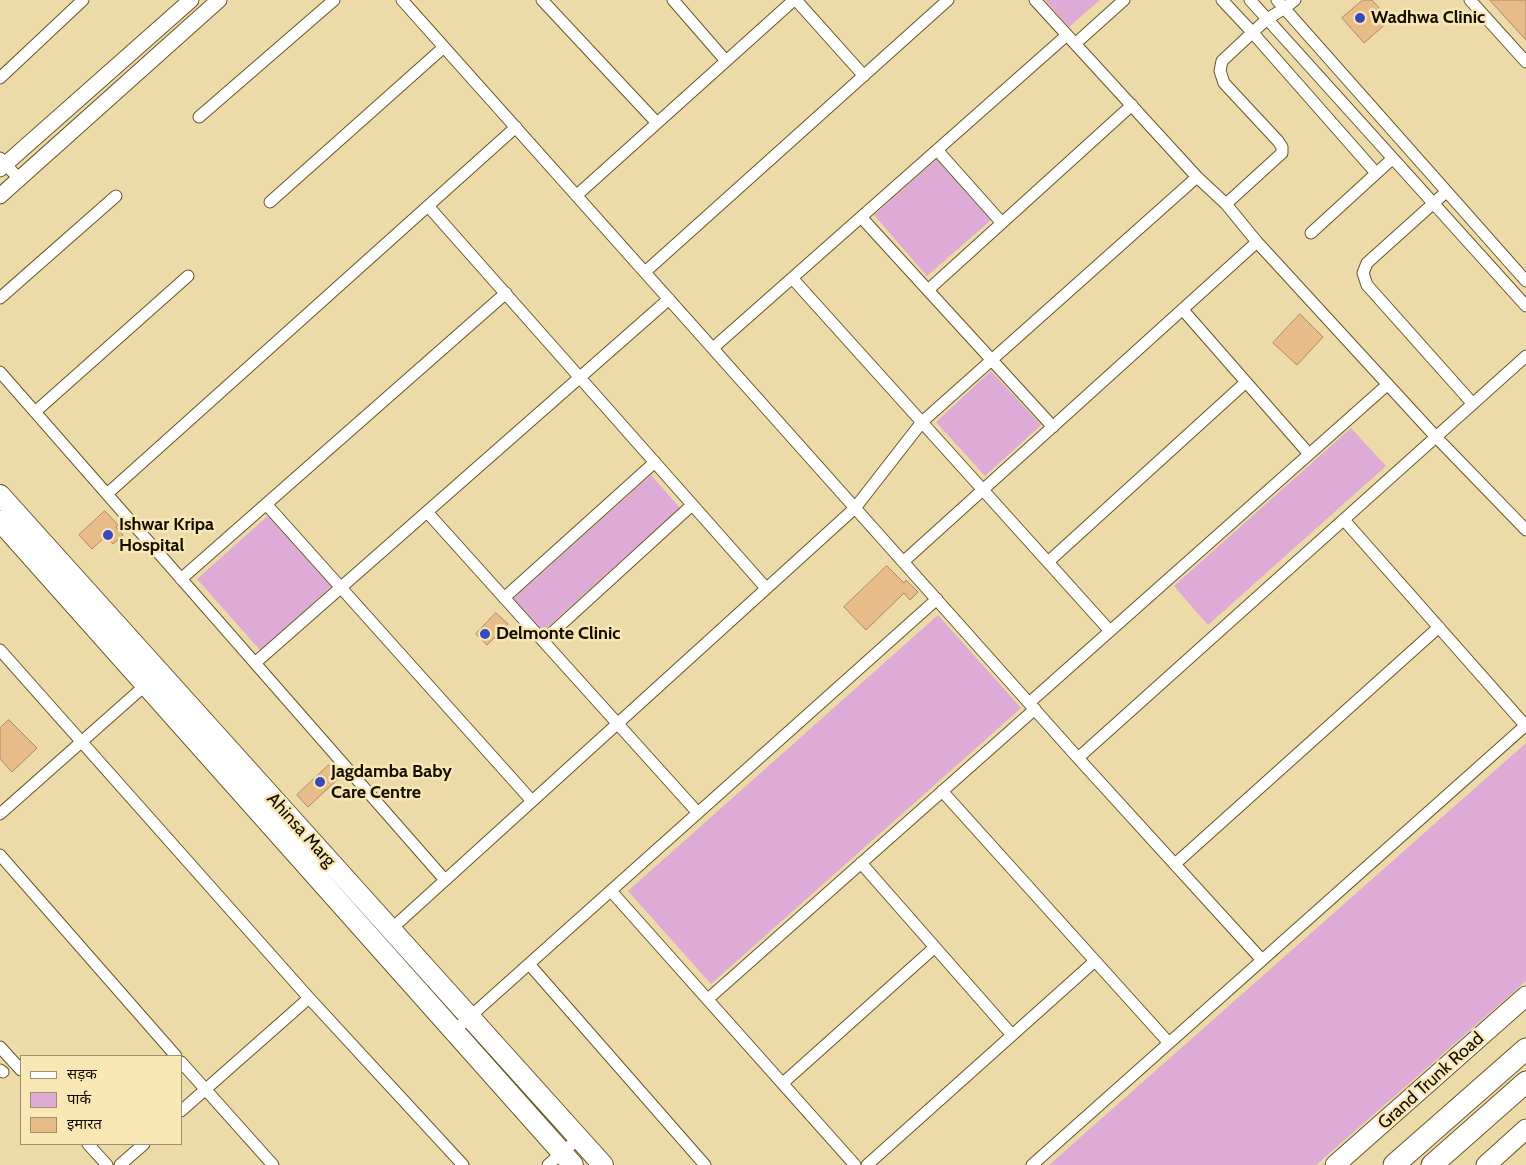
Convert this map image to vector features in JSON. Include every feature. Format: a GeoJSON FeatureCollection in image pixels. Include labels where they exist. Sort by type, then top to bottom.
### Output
{"type":"FeatureCollection","features":[{"type":"Feature","properties":{"kind":"highway","name":"Ahinsa Marg"},"geometry":{"type":"LineString","coordinates":[[0,495],[153,679],[454,1031],[561,1161]]}},
{"type":"Feature","properties":{"kind":"highway","name":"Ahinsa Marg"},"geometry":{"type":"LineString","coordinates":[[0,521],[390,929],[603,1165]]}},
{"type":"Feature","properties":{"kind":"highway"},"geometry":{"type":"LineString","coordinates":[[1394,1165],[1526,1049]]}},
{"type":"Feature","properties":{"kind":"highway"},"geometry":{"type":"LineString","coordinates":[[1432,1165],[1526,1082]]}},
{"type":"Feature","properties":{"kind":"main road","name":"Grand Trunk Road"},"geometry":{"type":"LineString","coordinates":[[1335,1165],[1526,996]]}},
{"type":"Feature","properties":{"kind":"main road"},"geometry":{"type":"LineString","coordinates":[[1486,1165],[1526,1129]]}},
{"type":"Feature","properties":{"kind":"street"},"geometry":{"type":"LineString","coordinates":[[0,78],[83,0]]}},
{"type":"Feature","properties":{"kind":"street"},"geometry":{"type":"LineString","coordinates":[[19,179],[2,164],[191,0]]}},
{"type":"Feature","properties":{"kind":"street"},"geometry":{"type":"LineString","coordinates":[[0,196],[219,0]]}},
{"type":"Feature","properties":{"kind":"street"},"geometry":{"type":"LineString","coordinates":[[199,117],[334,0]]}},
{"type":"Feature","properties":{"kind":"street"},"geometry":{"type":"LineString","coordinates":[[402,0],[1078,758],[1262,960]]}},
{"type":"Feature","properties":{"kind":"street"},"geometry":{"type":"LineString","coordinates":[[542,0],[657,122]]}},
{"type":"Feature","properties":{"kind":"street"},"geometry":{"type":"LineString","coordinates":[[672,0],[726,61]]}},
{"type":"Feature","properties":{"kind":"street"},"geometry":{"type":"LineString","coordinates":[[577,196],[657,122],[795,0],[864,76]]}},
{"type":"Feature","properties":{"kind":"street"},"geometry":{"type":"LineString","coordinates":[[645,272],[948,0]]}},
{"type":"Feature","properties":{"kind":"street"},"geometry":{"type":"LineString","coordinates":[[1035,0],[1197,177],[1226,204],[1257,242],[1436,437],[1526,530]]}},
{"type":"Feature","properties":{"kind":"street"},"geometry":{"type":"LineString","coordinates":[[1075,44],[1124,0]]}},
{"type":"Feature","properties":{"kind":"street"},"geometry":{"type":"LineString","coordinates":[[1222,0],[1376,173]]}},
{"type":"Feature","properties":{"kind":"street"},"geometry":{"type":"LineString","coordinates":[[1250,0],[1526,306]]}},
{"type":"Feature","properties":{"kind":"street"},"geometry":{"type":"LineString","coordinates":[[1226,204],[1282,153],[1282,147],[1224,83],[1220,70],[1222,61],[1281,4],[1295,0]]}},
{"type":"Feature","properties":{"kind":"street"},"geometry":{"type":"LineString","coordinates":[[1470,0],[1526,62]]}},
{"type":"Feature","properties":{"kind":"street"},"geometry":{"type":"LineString","coordinates":[[1281,4],[1526,281]]}},
{"type":"Feature","properties":{"kind":"street"},"geometry":{"type":"LineString","coordinates":[[713,348],[1067,35]]}},
{"type":"Feature","properties":{"kind":"street"},"geometry":{"type":"LineString","coordinates":[[270,202],[444,47]]}},
{"type":"Feature","properties":{"kind":"street"},"geometry":{"type":"LineString","coordinates":[[928,290],[1132,106]]}},
{"type":"Feature","properties":{"kind":"street"},"geometry":{"type":"LineString","coordinates":[[107,494],[516,127]]}},
{"type":"Feature","properties":{"kind":"street"},"geometry":{"type":"LineString","coordinates":[[937,150],[1002,223]]}},
{"type":"Feature","properties":{"kind":"street"},"geometry":{"type":"LineString","coordinates":[[1311,233],[1392,159]]}},
{"type":"Feature","properties":{"kind":"street"},"geometry":{"type":"LineString","coordinates":[[376,942],[855,508],[922,422],[1197,177]]}},
{"type":"Feature","properties":{"kind":"street"},"geometry":{"type":"LineString","coordinates":[[1446,192],[1367,263],[1362,273],[1367,285],[1472,404]]}},
{"type":"Feature","properties":{"kind":"street"},"geometry":{"type":"LineString","coordinates":[[0,298],[116,196]]}},
{"type":"Feature","properties":{"kind":"street"},"geometry":{"type":"LineString","coordinates":[[428,206],[766,588]]}},
{"type":"Feature","properties":{"kind":"street"},"geometry":{"type":"LineString","coordinates":[[861,217],[1053,427]]}},
{"type":"Feature","properties":{"kind":"street"},"geometry":{"type":"LineString","coordinates":[[904,562],[1257,242]]}},
{"type":"Feature","properties":{"kind":"street"},"geometry":{"type":"LineString","coordinates":[[35,412],[188,276]]}},
{"type":"Feature","properties":{"kind":"street"},"geometry":{"type":"LineString","coordinates":[[792,278],[1110,631]]}},
{"type":"Feature","properties":{"kind":"street"},"geometry":{"type":"LineString","coordinates":[[181,579],[506,293]]}},
{"type":"Feature","properties":{"kind":"street"},"geometry":{"type":"LineString","coordinates":[[255,664],[669,299]]}},
{"type":"Feature","properties":{"kind":"street"},"geometry":{"type":"LineString","coordinates":[[1183,310],[1309,454]]}},
{"type":"Feature","properties":{"kind":"street"},"geometry":{"type":"LineString","coordinates":[[1078,758],[1526,356]]}},
{"type":"Feature","properties":{"kind":"street"},"geometry":{"type":"LineString","coordinates":[[0,372],[444,880]]}},
{"type":"Feature","properties":{"kind":"street"},"geometry":{"type":"LineString","coordinates":[[1048,562],[1246,382]]}},
{"type":"Feature","properties":{"kind":"street"},"geometry":{"type":"LineString","coordinates":[[708,999],[942,791],[1110,631],[1387,384]]}},
{"type":"Feature","properties":{"kind":"street"},"geometry":{"type":"LineString","coordinates":[[504,598],[655,462]]}},
{"type":"Feature","properties":{"kind":"street"},"geometry":{"type":"LineString","coordinates":[[266,504],[532,801]]}},
{"type":"Feature","properties":{"kind":"street"},"geometry":{"type":"LineString","coordinates":[[543,641],[692,505]]}},
{"type":"Feature","properties":{"kind":"street"},"geometry":{"type":"LineString","coordinates":[[427,512],[698,813]]}},
{"type":"Feature","properties":{"kind":"street"},"geometry":{"type":"LineString","coordinates":[[1032,1165],[1526,725],[1344,520]]}},
{"type":"Feature","properties":{"kind":"street"},"geometry":{"type":"LineString","coordinates":[[454,1031],[937,599]]}},
{"type":"Feature","properties":{"kind":"street"},"geometry":{"type":"LineString","coordinates":[[1175,864],[1439,627]]}},
{"type":"Feature","properties":{"kind":"street"},"geometry":{"type":"LineString","coordinates":[[0,650],[309,998],[463,1165]]}},
{"type":"Feature","properties":{"kind":"street"},"geometry":{"type":"LineString","coordinates":[[0,814],[153,679]]}},
{"type":"Feature","properties":{"kind":"street"},"geometry":{"type":"LineString","coordinates":[[942,791],[1169,1043]]}},
{"type":"Feature","properties":{"kind":"street"},"geometry":{"type":"LineString","coordinates":[[0,856],[175,1055]]}},
{"type":"Feature","properties":{"kind":"street"},"geometry":{"type":"LineString","coordinates":[[861,863],[1012,1035]]}},
{"type":"Feature","properties":{"kind":"street"},"geometry":{"type":"LineString","coordinates":[[611,891],[855,1165]]}},
{"type":"Feature","properties":{"kind":"street"},"geometry":{"type":"LineString","coordinates":[[783,1083],[936,947]]}},
{"type":"Feature","properties":{"kind":"street"},"geometry":{"type":"LineString","coordinates":[[867,1165],[1095,961]]}},
{"type":"Feature","properties":{"kind":"street"},"geometry":{"type":"LineString","coordinates":[[529,964],[705,1165]]}},
{"type":"Feature","properties":{"kind":"street"},"geometry":{"type":"LineString","coordinates":[[182,1110],[309,998]]}},
{"type":"Feature","properties":{"kind":"street"},"geometry":{"type":"LineString","coordinates":[[0,1047],[20,1069]]}},
{"type":"Feature","properties":{"kind":"street"},"geometry":{"type":"LineString","coordinates":[[182,1063],[273,1165]]}},
{"type":"Feature","properties":{"kind":"street"},"geometry":{"type":"LineString","coordinates":[[561,1161],[579,1138]]}},
{"type":"Feature","properties":{"kind":"street"},"geometry":{"type":"LineString","coordinates":[[89,1145],[101,1163]]}},
{"type":"Feature","properties":{"kind":"street"},"geometry":{"type":"LineString","coordinates":[[120,1165],[143,1145]]}},
{"type":"Feature","properties":{"kind":"green space"},"geometry":{"type":"Polygon","coordinates":[[[1045,0],[1100,0],[1069,27],[1045,0]]]}},
{"type":"Feature","properties":{"kind":"green space"},"geometry":{"type":"Polygon","coordinates":[[[937,159],[991,220],[927,276],[874,215],[937,159]]]}},
{"type":"Feature","properties":{"kind":"green space"},"geometry":{"type":"Polygon","coordinates":[[[991,371],[1041,425],[985,476],[936,422],[991,371]]]}},
{"type":"Feature","properties":{"kind":"green space"},"geometry":{"type":"Polygon","coordinates":[[[1351,428],[1386,466],[1208,625],[1174,586],[1351,428]]]}},
{"type":"Feature","properties":{"kind":"green space"},"geometry":{"type":"Polygon","coordinates":[[[651,475],[680,508],[542,632],[513,599],[651,475]]]}},
{"type":"Feature","properties":{"kind":"green space"},"geometry":{"type":"Polygon","coordinates":[[[269,515],[332,586],[260,650],[197,579],[269,515]]]}},
{"type":"Feature","properties":{"kind":"green space"},"geometry":{"type":"Polygon","coordinates":[[[938,615],[1021,708],[711,984],[628,891],[938,615]]]}},
{"type":"Feature","properties":{"kind":"green space"},"geometry":{"type":"Polygon","coordinates":[[[1526,743],[1526,981],[1316,1165],[1049,1165],[1526,743]]]}},
{"type":"Feature","properties":{"kind":"building"},"geometry":{"type":"Polygon","coordinates":[[[1363,0],[1372,0],[1390,20],[1364,43],[1342,18],[1363,0]]]}},
{"type":"Feature","properties":{"kind":"building"},"geometry":{"type":"Polygon","coordinates":[[[1490,0],[1526,0],[1526,40],[1515,28],[1490,0]]]}},
{"type":"Feature","properties":{"kind":"building"},"geometry":{"type":"Polygon","coordinates":[[[1300,314],[1323,337],[1297,365],[1273,343],[1300,314]]]}},
{"type":"Feature","properties":{"kind":"building"},"geometry":{"type":"Polygon","coordinates":[[[105,511],[118,525],[116,527],[123,535],[113,544],[106,536],[92,549],[79,535],[105,511]]]}},
{"type":"Feature","properties":{"kind":"building"},"geometry":{"type":"Polygon","coordinates":[[[887,566],[904,583],[906,580],[918,592],[910,600],[904,593],[866,630],[844,607],[887,566]]]}},
{"type":"Feature","properties":{"kind":"building"},"geometry":{"type":"Polygon","coordinates":[[[496,613],[508,624],[487,645],[476,634],[496,613]]]}},
{"type":"Feature","properties":{"kind":"building"},"geometry":{"type":"Polygon","coordinates":[[[9,720],[37,748],[12,772],[0,759],[0,728],[9,720]]]}},
{"type":"Feature","properties":{"kind":"building"},"geometry":{"type":"Polygon","coordinates":[[[329,765],[340,777],[308,807],[297,795],[329,765]]]}},
{"type":"Feature","properties":{"kind":"place","name":"Wadhwa Clinic"},"geometry":{"type":"Point","coordinates":[1360,18]}},
{"type":"Feature","properties":{"kind":"place","name":"Ishwar Kripa Hospital"},"geometry":{"type":"Point","coordinates":[108,535]}},
{"type":"Feature","properties":{"kind":"place","name":"Delmonte Clinic"},"geometry":{"type":"Point","coordinates":[485,634]}},
{"type":"Feature","properties":{"kind":"place","name":"Jagdamba Baby Care Centre"},"geometry":{"type":"Point","coordinates":[320,782]}}]}
